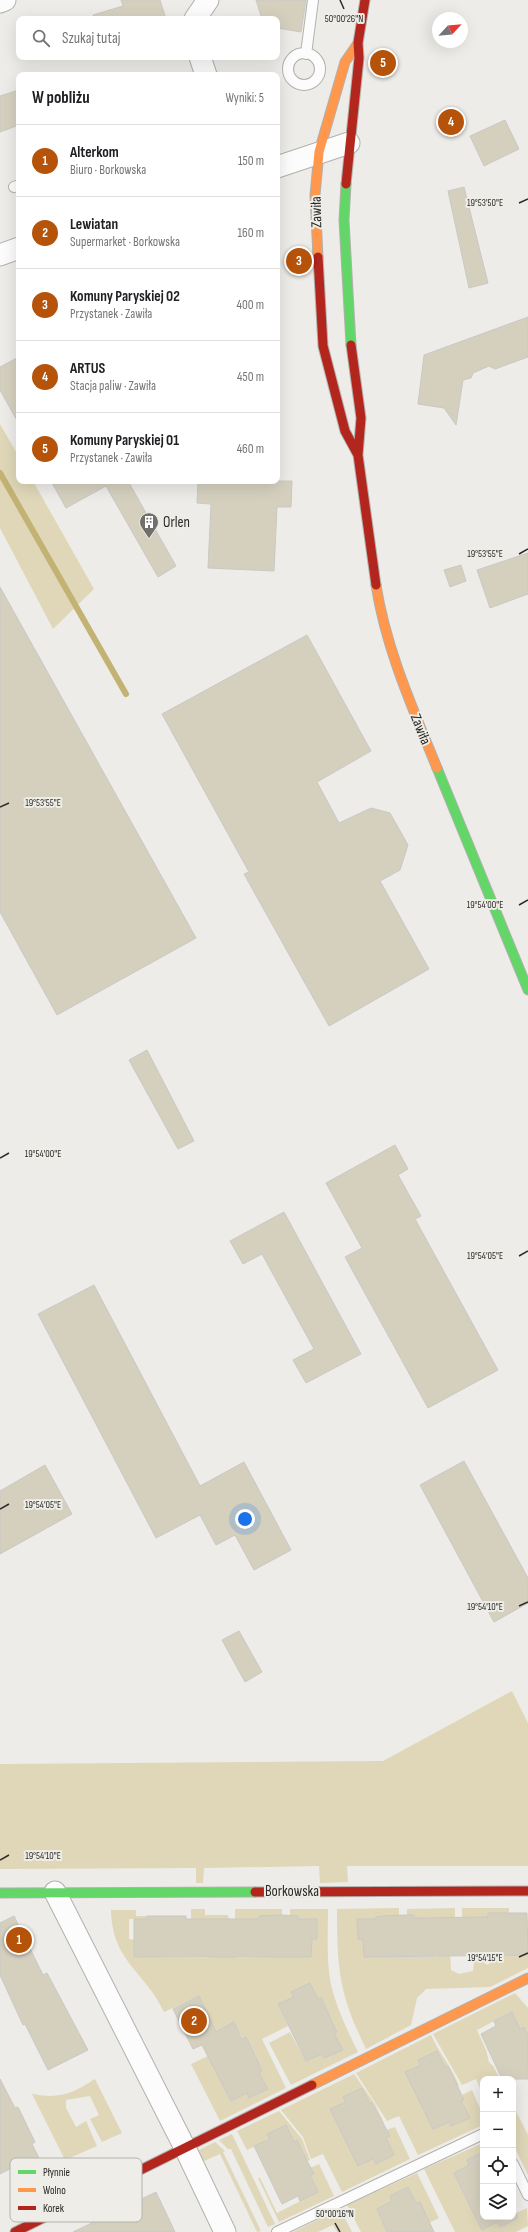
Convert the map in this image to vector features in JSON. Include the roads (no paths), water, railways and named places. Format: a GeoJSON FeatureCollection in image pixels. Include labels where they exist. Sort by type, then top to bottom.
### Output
{"type":"FeatureCollection","features":[{"type":"Feature","properties":{"kind":"street"},"geometry":{"type":"LineString","coordinates":[[0,2],[5,0]]}},
{"type":"Feature","properties":{"kind":"street"},"geometry":{"type":"LineString","coordinates":[[197,16],[208,0]]}},
{"type":"Feature","properties":{"kind":"street","name":"Zawiła"},"geometry":{"type":"LineString","coordinates":[[366,0],[358,43],[359,58],[344,220],[351,348],[361,418],[358,455],[377,592],[388,638],[423,733],[528,990]]}},
{"type":"Feature","properties":{"kind":"street","name":"Zawiła"},"geometry":{"type":"LineString","coordinates":[[358,43],[345,62],[319,152],[315,195],[323,346],[345,432],[358,455]]}},
{"type":"Feature","properties":{"kind":"street"},"geometry":{"type":"LineString","coordinates":[[201,60],[205,72]]}},
{"type":"Feature","properties":{"kind":"street"},"geometry":{"type":"LineString","coordinates":[[280,166],[350,143]]}},
{"type":"Feature","properties":{"kind":"street"},"geometry":{"type":"LineString","coordinates":[[0,254],[16,249]]}},
{"type":"Feature","properties":{"kind":"street","name":"Borkowska"},"geometry":{"type":"LineString","coordinates":[[0,1893],[528,1891]]}},
{"type":"Feature","properties":{"kind":"street"},"geometry":{"type":"LineString","coordinates":[[55,1892],[185,2148],[225,2232]]}},
{"type":"Feature","properties":{"kind":"street"},"geometry":{"type":"LineString","coordinates":[[142,2169],[528,1978]]}},
{"type":"Feature","properties":{"kind":"street"},"geometry":{"type":"LineString","coordinates":[[15,2232],[35,2222]]}},
{"type":"Feature","properties":{"kind":"lane"},"geometry":{"type":"LineString","coordinates":[[306,54],[313,0]]}},
{"type":"Feature","properties":{"kind":"lane"},"geometry":{"type":"LineString","coordinates":[[277,2232],[480,2135]]}},
{"type":"Feature","properties":{"kind":"lane"},"geometry":{"type":"LineString","coordinates":[[516,2170],[528,2195]]}},
{"type":"Feature","properties":{"kind":"waterway"},"geometry":{"type":"LineString","coordinates":[[0,473],[126,694]]}},
{"type":"Feature","properties":{"kind":"place","name":"Komuny Paryskiej 01"},"geometry":{"type":"Point","coordinates":[383,63]}},
{"type":"Feature","properties":{"kind":"place","name":"ARTUS"},"geometry":{"type":"Point","coordinates":[451,122]}},
{"type":"Feature","properties":{"kind":"place","name":"Komuny Paryskiej 02"},"geometry":{"type":"Point","coordinates":[299,261]}},
{"type":"Feature","properties":{"kind":"place","name":"Orlen"},"geometry":{"type":"Point","coordinates":[149,539]}},
{"type":"Feature","properties":{"kind":"place","name":"Alterkom"},"geometry":{"type":"Point","coordinates":[19,1940]}},
{"type":"Feature","properties":{"kind":"place","name":"Lewiatan"},"geometry":{"type":"Point","coordinates":[194,2021]}}]}
